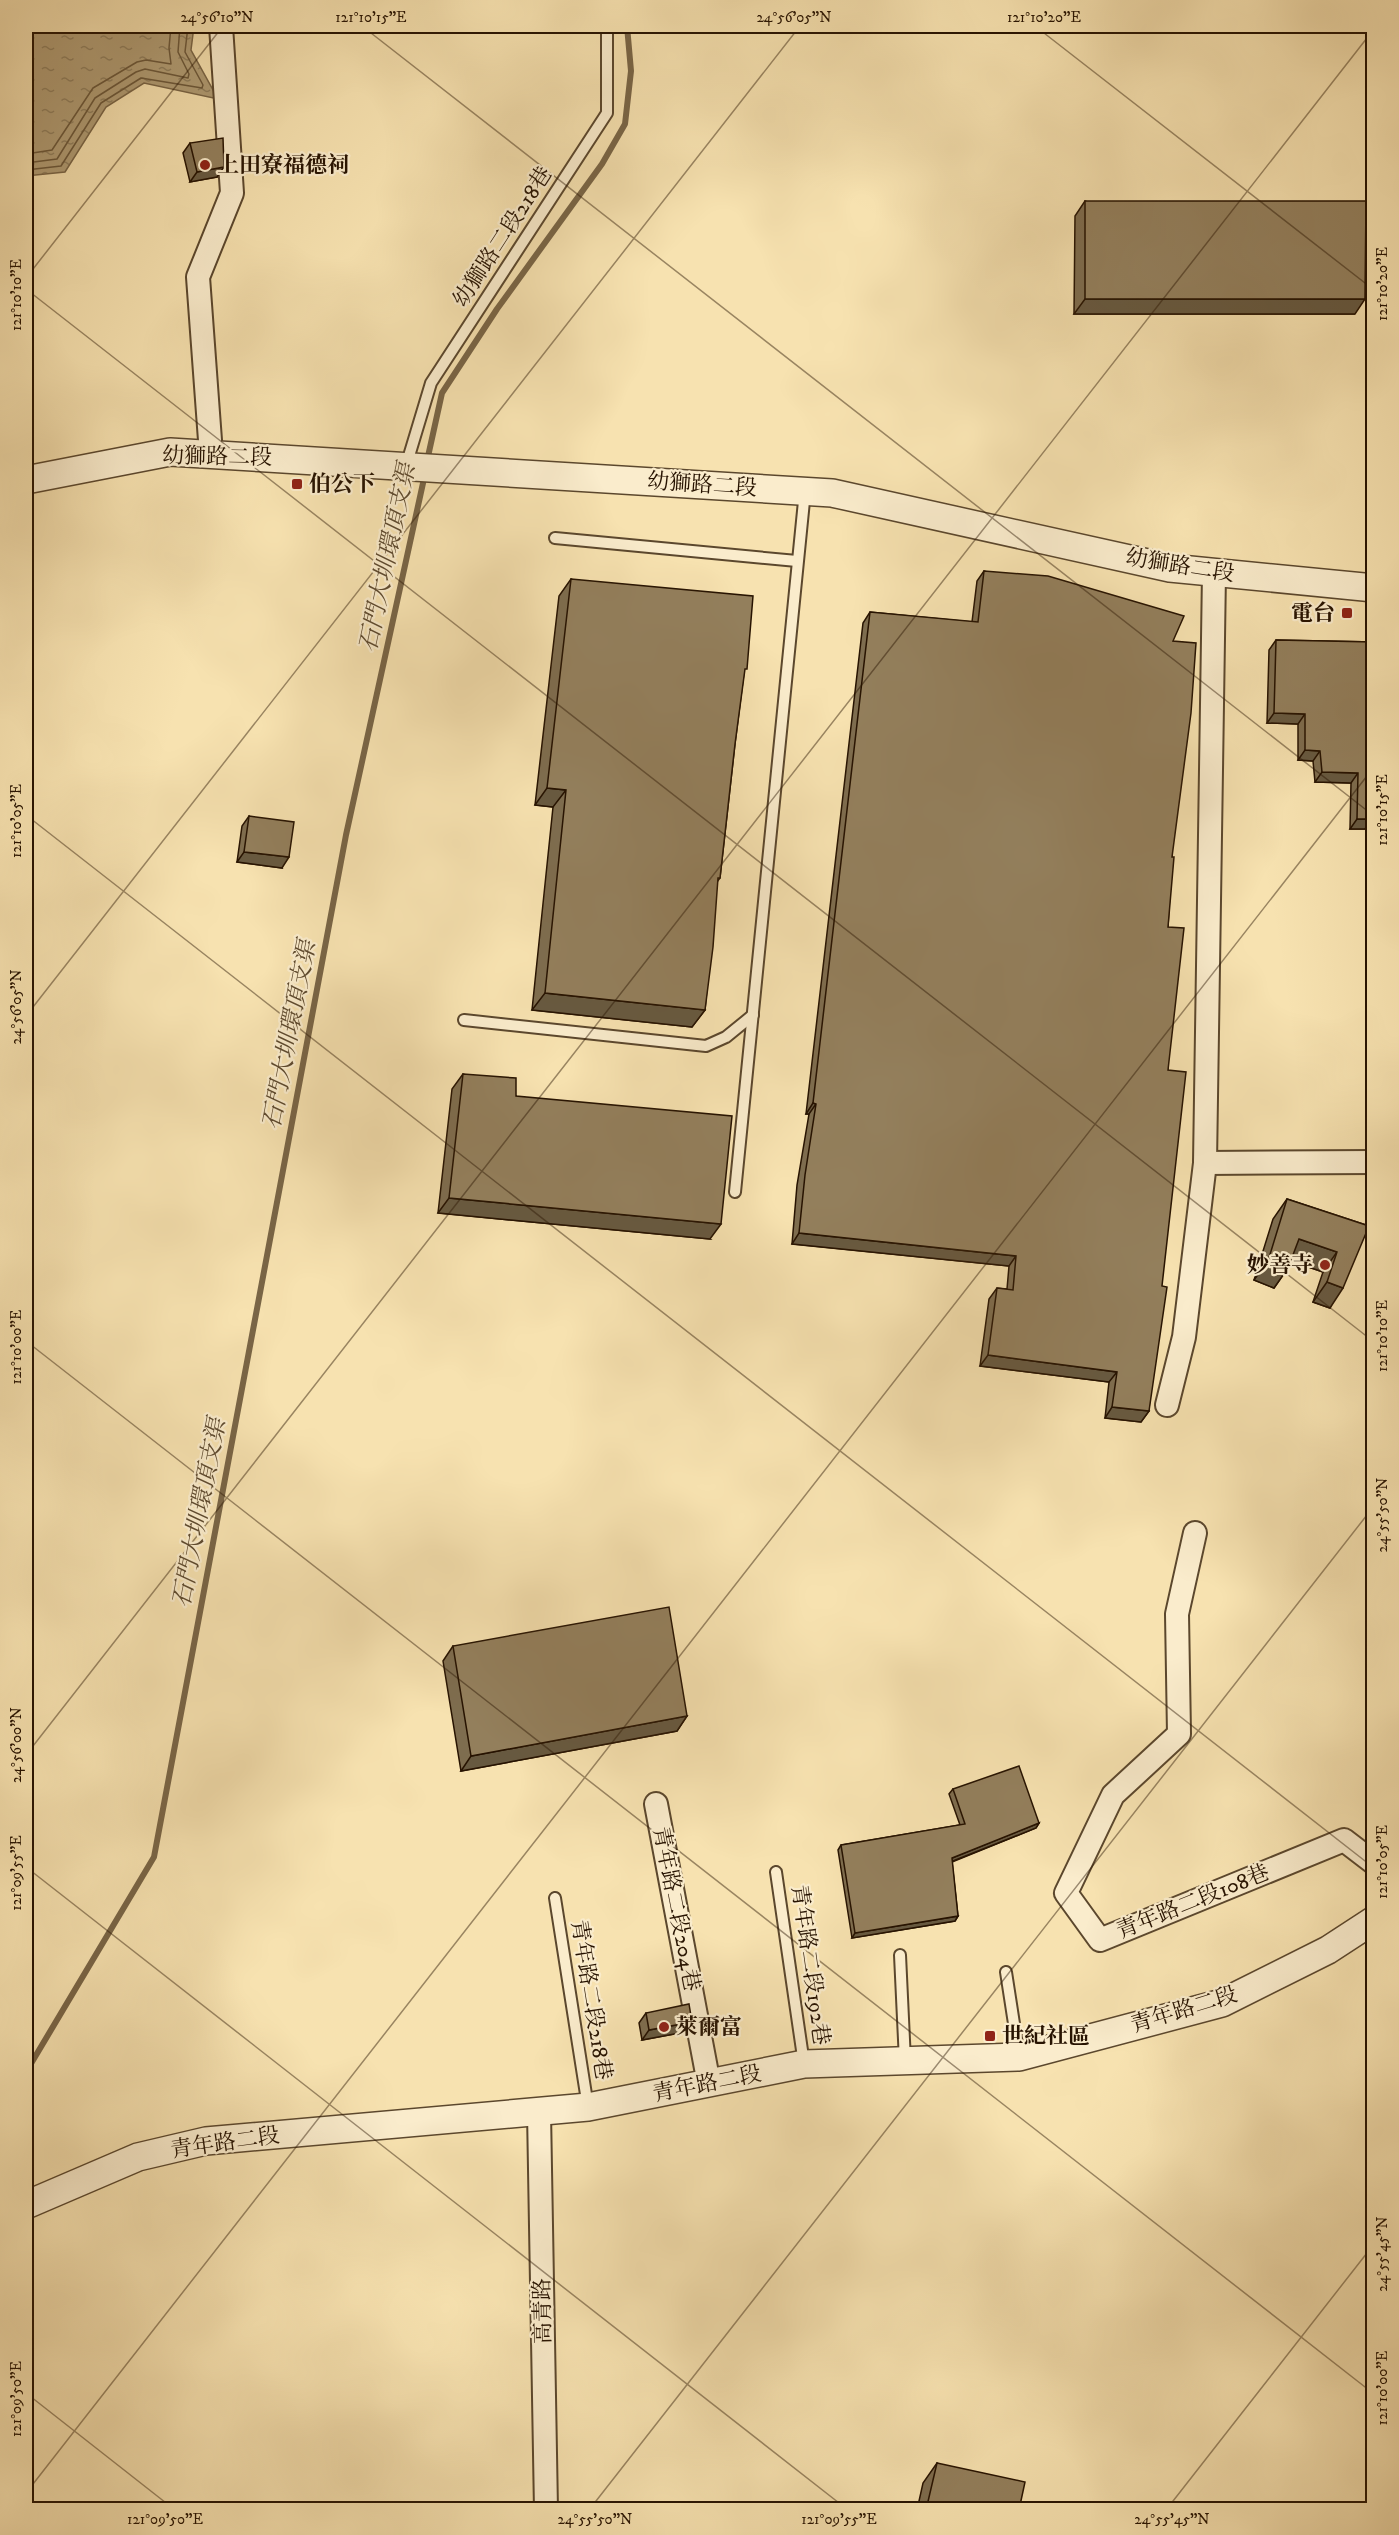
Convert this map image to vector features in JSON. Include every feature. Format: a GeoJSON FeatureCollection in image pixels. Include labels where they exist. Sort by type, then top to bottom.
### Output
{"type":"FeatureCollection","features":[{"type":"Feature","properties":{"kind":"street"},"geometry":{"type":"LineString","coordinates":[[211,454],[198,277],[232,193],[221,26]]}},
{"type":"Feature","properties":{"kind":"street","name":"幼獅路二段"},"geometry":{"type":"LineString","coordinates":[[26,480],[171,452],[832,493],[1170,568],[1374,588]]}},
{"type":"Feature","properties":{"kind":"street"},"geometry":{"type":"LineString","coordinates":[[1167,1405],[1184,1337],[1205,1163],[1214,573]]}},
{"type":"Feature","properties":{"kind":"street"},"geometry":{"type":"LineString","coordinates":[[1205,1163],[1374,1162]]}},
{"type":"Feature","properties":{"kind":"street","name":"青年路二段108巷"},"geometry":{"type":"LineString","coordinates":[[1195,1533],[1177,1614],[1179,1734],[1113,1795],[1066,1893],[1100,1940],[1344,1840],[1374,1863]]}},
{"type":"Feature","properties":{"kind":"street","name":"青年路二段204巷"},"geometry":{"type":"LineString","coordinates":[[656,1804],[709,2084]]}},
{"type":"Feature","properties":{"kind":"street","name":"青年路二段"},"geometry":{"type":"LineString","coordinates":[[26,2205],[138,2157],[206,2141],[588,2107],[804,2064],[1019,2057],[1222,2003],[1328,1950],[1374,1920]]}},
{"type":"Feature","properties":{"kind":"street","name":"高青路"},"geometry":{"type":"LineString","coordinates":[[538,2112],[546,2510]]}},
{"type":"Feature","properties":{"kind":"lane","name":"幼獅路二段218巷"},"geometry":{"type":"LineString","coordinates":[[406,466],[431,383],[607,113],[607,26]]}},
{"type":"Feature","properties":{"kind":"lane"},"geometry":{"type":"LineString","coordinates":[[735,1192],[805,491]]}},
{"type":"Feature","properties":{"kind":"lane"},"geometry":{"type":"LineString","coordinates":[[555,538],[797,561]]}},
{"type":"Feature","properties":{"kind":"lane"},"geometry":{"type":"LineString","coordinates":[[464,1020],[706,1046],[726,1037],[753,1015]]}},
{"type":"Feature","properties":{"kind":"lane","name":"青年路二段192巷"},"geometry":{"type":"LineString","coordinates":[[776,1872],[804,2064]]}},
{"type":"Feature","properties":{"kind":"lane","name":"青年路二段218巷"},"geometry":{"type":"LineString","coordinates":[[555,1898],[588,2107]]}},
{"type":"Feature","properties":{"kind":"lane"},"geometry":{"type":"LineString","coordinates":[[900,1955],[905,2061]]}},
{"type":"Feature","properties":{"kind":"lane"},"geometry":{"type":"LineString","coordinates":[[1006,1972],[1019,2057]]}},
{"type":"Feature","properties":{"kind":"water"},"geometry":{"type":"Polygon","coordinates":[[[26,26],[194,26],[191,50],[218,99],[144,83],[106,107],[65,172],[26,176],[26,26]]]}},
{"type":"Feature","properties":{"kind":"building"},"geometry":{"type":"Polygon","coordinates":[[[223,138],[224,167],[197,172],[190,143],[223,138]]]}},
{"type":"Feature","properties":{"kind":"building"},"geometry":{"type":"Polygon","coordinates":[[[1085,201],[1366,201],[1365,299],[1085,299],[1085,201]]]}},
{"type":"Feature","properties":{"kind":"building"},"geometry":{"type":"Polygon","coordinates":[[[984,571],[1048,576],[1184,616],[1173,641],[1196,643],[1191,713],[1172,857],[1174,857],[1168,927],[1184,928],[1168,1070],[1186,1072],[1162,1286],[1167,1287],[1149,1411],[1112,1407],[1117,1372],[988,1355],[997,1288],[1013,1290],[1016,1256],[799,1233],[816,1104],[813,1103],[870,612],[978,622],[984,571]]]}},
{"type":"Feature","properties":{"kind":"building"},"geometry":{"type":"Polygon","coordinates":[[[571,579],[753,596],[747,669],[745,669],[735,744],[720,878],[718,878],[705,1010],[545,993],[566,790],[547,788],[571,579]]]}},
{"type":"Feature","properties":{"kind":"building"},"geometry":{"type":"Polygon","coordinates":[[[1276,640],[1374,642],[1372,819],[1357,819],[1358,773],[1322,772],[1320,751],[1305,750],[1305,714],[1274,713],[1276,640]]]}},
{"type":"Feature","properties":{"kind":"building"},"geometry":{"type":"Polygon","coordinates":[[[249,816],[294,822],[289,857],[244,852],[249,816]]]}},
{"type":"Feature","properties":{"kind":"building"},"geometry":{"type":"Polygon","coordinates":[[[463,1074],[516,1078],[516,1096],[732,1116],[721,1224],[449,1198],[463,1074]]]}},
{"type":"Feature","properties":{"kind":"building"},"geometry":{"type":"Polygon","coordinates":[[[1287,1199],[1369,1226],[1343,1288],[1327,1282],[1337,1252],[1299,1239],[1288,1268],[1268,1261],[1287,1199]]]}},
{"type":"Feature","properties":{"kind":"building"},"geometry":{"type":"Polygon","coordinates":[[[669,1607],[687,1716],[471,1756],[453,1646],[669,1607]]]}},
{"type":"Feature","properties":{"kind":"building"},"geometry":{"type":"Polygon","coordinates":[[[1019,1766],[1039,1823],[952,1858],[958,1916],[855,1933],[841,1845],[965,1824],[953,1789],[1019,1766]]]}},
{"type":"Feature","properties":{"kind":"building"},"geometry":{"type":"Polygon","coordinates":[[[689,2004],[692,2022],[649,2030],[646,2013],[689,2004]]]}},
{"type":"Feature","properties":{"kind":"building"},"geometry":{"type":"Polygon","coordinates":[[[937,2463],[1025,2482],[1019,2510],[926,2510],[937,2463]]]}},
{"type":"Feature","properties":{"kind":"waterway","name":"石門大圳環頂支渠"},"geometry":{"type":"LineString","coordinates":[[427,461],[442,393],[497,309],[602,164],[625,124],[631,71],[627,26]]}},
{"type":"Feature","properties":{"kind":"waterway","name":"石門大圳環頂支渠"},"geometry":{"type":"LineString","coordinates":[[26,2072],[154,1857],[346,835],[425,474]]}},
{"type":"Feature","properties":{"kind":"place","name":"上田寮福德祠"},"geometry":{"type":"Point","coordinates":[205,165]}},
{"type":"Feature","properties":{"kind":"place","name":"伯公下"},"geometry":{"type":"Point","coordinates":[297,484]}},
{"type":"Feature","properties":{"kind":"place","name":"電台"},"geometry":{"type":"Point","coordinates":[1347,613]}},
{"type":"Feature","properties":{"kind":"place","name":"妙善寺"},"geometry":{"type":"Point","coordinates":[1325,1265]}},
{"type":"Feature","properties":{"kind":"place","name":"萊爾富"},"geometry":{"type":"Point","coordinates":[664,2027]}},
{"type":"Feature","properties":{"kind":"place","name":"世紀社區"},"geometry":{"type":"Point","coordinates":[990,2036]}}]}
